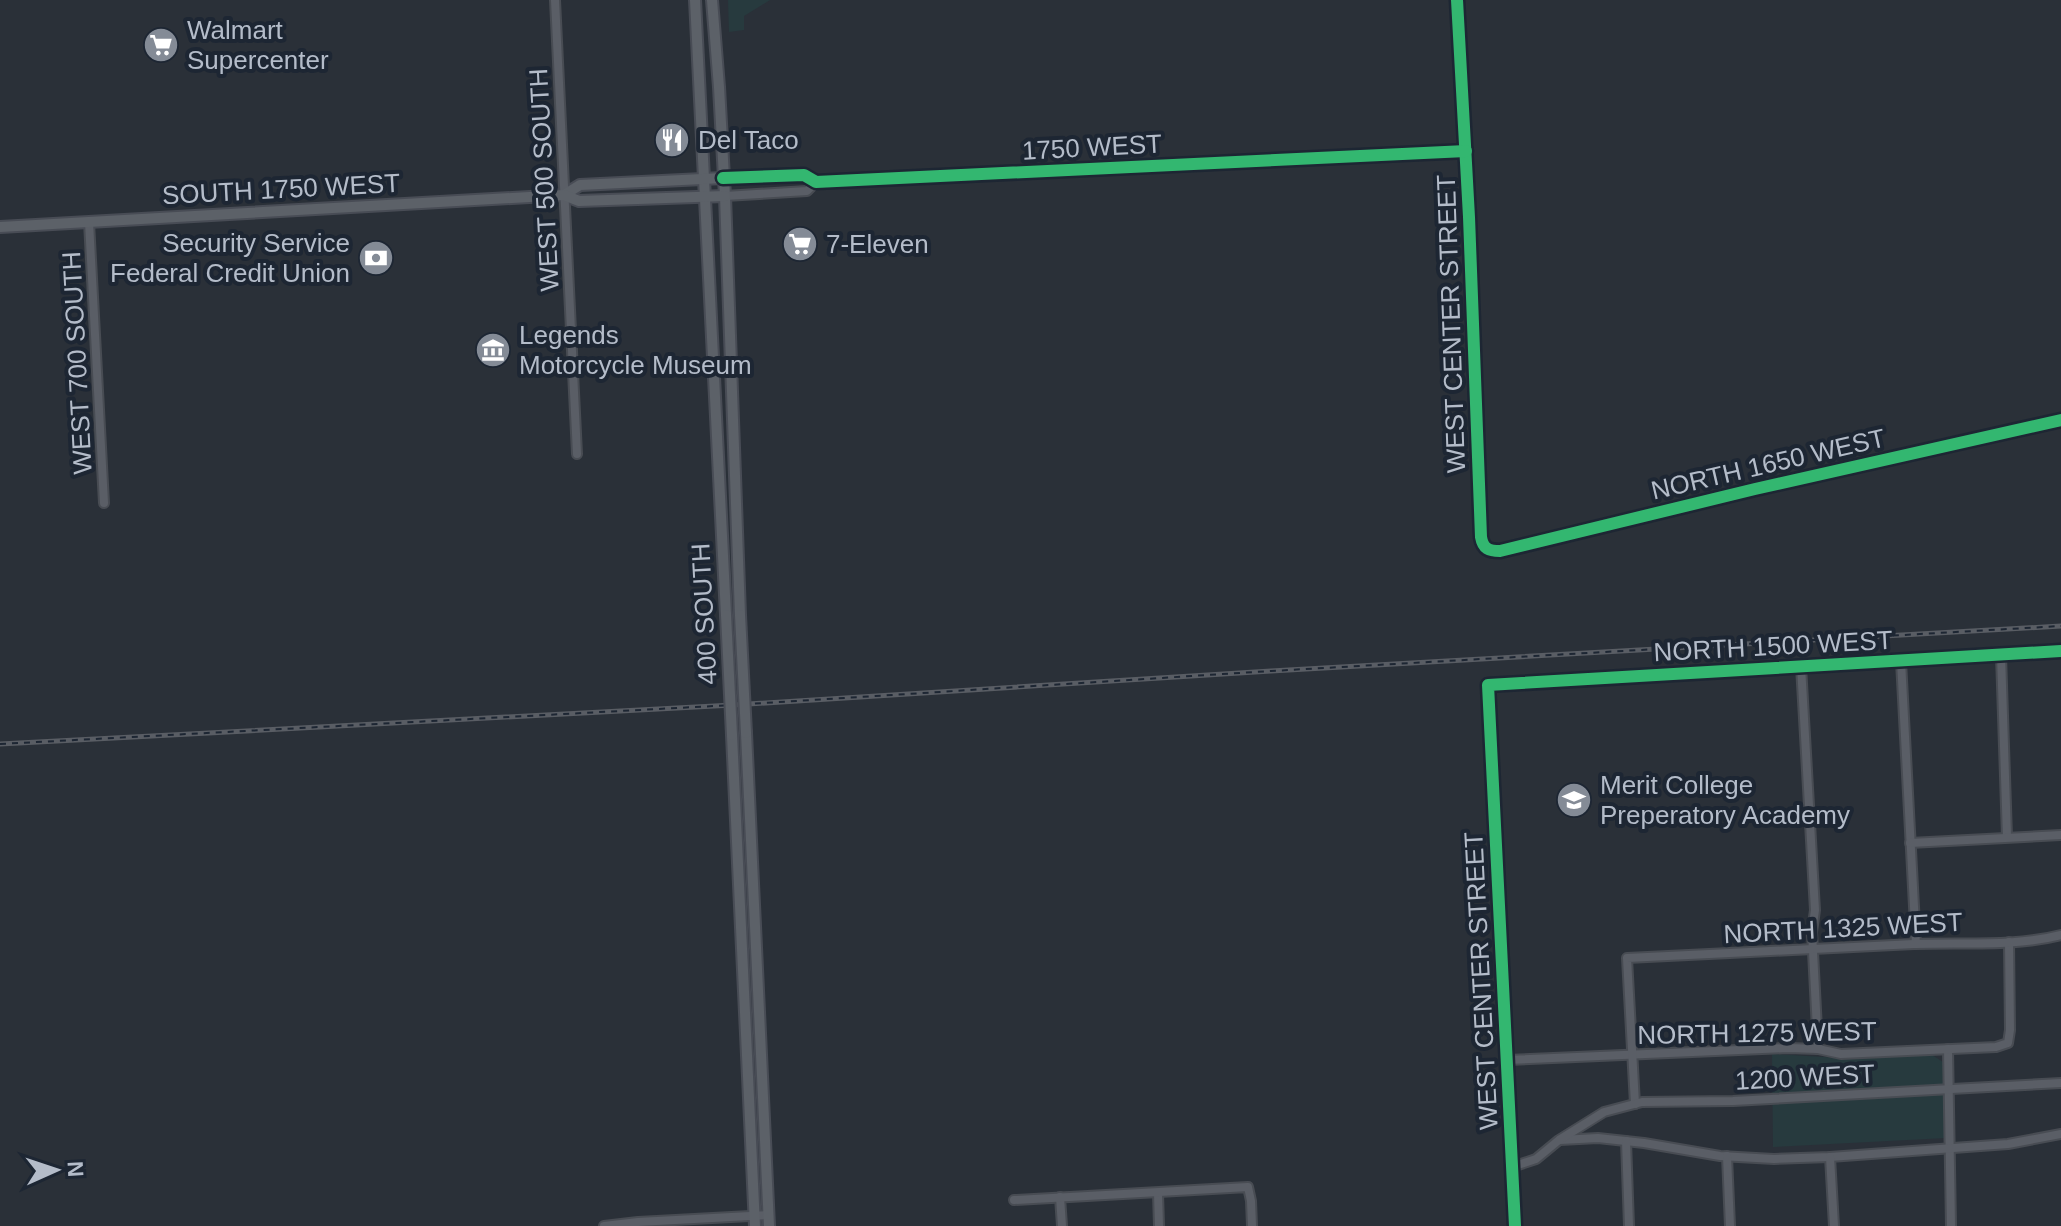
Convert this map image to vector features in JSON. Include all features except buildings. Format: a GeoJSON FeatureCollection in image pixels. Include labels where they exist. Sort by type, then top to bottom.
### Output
{"type":"FeatureCollection","features":[{"type":"Feature","properties":{"kind":"main road","name":"400 SOUTH"},"geometry":{"type":"LineString","coordinates":[[695,0],[755,1221]]}},
{"type":"Feature","properties":{"kind":"main road"},"geometry":{"type":"LineString","coordinates":[[712,0],[725,196]]}},
{"type":"Feature","properties":{"kind":"main road","name":"1750 WEST"},"geometry":{"type":"LineString","coordinates":[[564,195],[580,185],[723,178]]}},
{"type":"Feature","properties":{"kind":"main road","name":"1750 WEST"},"geometry":{"type":"LineString","coordinates":[[564,195],[579,201],[725,196]]}},
{"type":"Feature","properties":{"kind":"main road","name":"SOUTH 1750 WEST"},"geometry":{"type":"LineString","coordinates":[[0,227],[564,195]]}},
{"type":"Feature","properties":{"kind":"main road","name":"400 SOUTH"},"geometry":{"type":"LineString","coordinates":[[725,196],[740,615],[769,1220]]}},
{"type":"Feature","properties":{"kind":"street","name":"WEST 500 SOUTH"},"geometry":{"type":"LineString","coordinates":[[555,0],[577,454]]}},
{"type":"Feature","properties":{"kind":"street","name":"WEST CENTER STREET"},"geometry":{"type":"LineString","coordinates":[[1457,0],[1481,537],[1486,549]]}},
{"type":"Feature","properties":{"kind":"street","name":"1750 WEST"},"geometry":{"type":"LineString","coordinates":[[723,178],[804,175],[816,182],[1466,151]]}},
{"type":"Feature","properties":{"kind":"street","name":"1750 WEST"},"geometry":{"type":"LineString","coordinates":[[725,196],[807,191],[816,182]]}},
{"type":"Feature","properties":{"kind":"street","name":"WEST 700 SOUTH"},"geometry":{"type":"LineString","coordinates":[[89,222],[104,503]]}},
{"type":"Feature","properties":{"kind":"street","name":"NORTH 1650 WEST"},"geometry":{"type":"LineString","coordinates":[[1486,549],[1500,551],[2061,420]]}},
{"type":"Feature","properties":{"kind":"street","name":"NORTH 1500 WEST"},"geometry":{"type":"LineString","coordinates":[[1488,685],[2061,651]]}},
{"type":"Feature","properties":{"kind":"street"},"geometry":{"type":"LineString","coordinates":[[2001,655],[2007,837]]}},
{"type":"Feature","properties":{"kind":"street"},"geometry":{"type":"LineString","coordinates":[[1901,661],[1916,944]]}},
{"type":"Feature","properties":{"kind":"street"},"geometry":{"type":"LineString","coordinates":[[1801,666],[1815,910],[1812,932],[1818,1049]]}},
{"type":"Feature","properties":{"kind":"street","name":"WEST CENTER STREET"},"geometry":{"type":"LineString","coordinates":[[1488,685],[1515,1226]]}},
{"type":"Feature","properties":{"kind":"street"},"geometry":{"type":"LineString","coordinates":[[1910,843],[2061,835]]}},
{"type":"Feature","properties":{"kind":"street","name":"NORTH 1325 WEST"},"geometry":{"type":"LineString","coordinates":[[1632,1055],[1627,958],[2009,942],[2061,935]]}},
{"type":"Feature","properties":{"kind":"street","name":"NORTH 1275 WEST"},"geometry":{"type":"LineString","coordinates":[[1507,1060],[1788,1048],[1841,1054],[1996,1047],[2008,1043],[2010,1030],[2009,942]]}},
{"type":"Feature","properties":{"kind":"street"},"geometry":{"type":"LineString","coordinates":[[1948,1049],[1951,1226]]}},
{"type":"Feature","properties":{"kind":"street"},"geometry":{"type":"LineString","coordinates":[[1632,1055],[1635,1104]]}},
{"type":"Feature","properties":{"kind":"street","name":"1200 WEST"},"geometry":{"type":"LineString","coordinates":[[1512,1167],[1536,1159],[1559,1140],[1604,1112],[1642,1102],[1733,1101],[2061,1083]]}},
{"type":"Feature","properties":{"kind":"street"},"geometry":{"type":"LineString","coordinates":[[1559,1140],[1598,1138],[1727,1156],[1774,1159],[2008,1144],[2061,1134]]}},
{"type":"Feature","properties":{"kind":"street"},"geometry":{"type":"LineString","coordinates":[[1626,1141],[1629,1226]]}},
{"type":"Feature","properties":{"kind":"street"},"geometry":{"type":"LineString","coordinates":[[1727,1156],[1730,1226]]}},
{"type":"Feature","properties":{"kind":"street"},"geometry":{"type":"LineString","coordinates":[[1830,1157],[1834,1226]]}},
{"type":"Feature","properties":{"kind":"street"},"geometry":{"type":"LineString","coordinates":[[1014,1200],[1248,1187],[1252,1226]]}},
{"type":"Feature","properties":{"kind":"street"},"geometry":{"type":"LineString","coordinates":[[1158,1193],[1159,1226]]}},
{"type":"Feature","properties":{"kind":"street"},"geometry":{"type":"LineString","coordinates":[[1060,1197],[1062,1226]]}},
{"type":"Feature","properties":{"kind":"street"},"geometry":{"type":"LineString","coordinates":[[604,1226],[638,1222],[769,1220]]}},
{"type":"Feature","properties":{"kind":"green space"},"geometry":{"type":"Polygon","coordinates":[[[728,0],[770,0],[744,16],[744,30],[729,32],[728,0]]]}},
{"type":"Feature","properties":{"kind":"green space"},"geometry":{"type":"Polygon","coordinates":[[[1772,1054],[1841,1058],[1932,1055],[1943,1062],[1946,1138],[1773,1147],[1772,1054]]]}},
{"type":"Feature","properties":{"kind":"railway"},"geometry":{"type":"LineString","coordinates":[[0,744],[733,705],[2061,626]]}},
{"type":"Feature","properties":{"kind":"cycle path"},"geometry":{"type":"LineString","coordinates":[[1457,0],[1481,537],[1487,548],[1500,551],[2061,420]]}},
{"type":"Feature","properties":{"kind":"cycle path"},"geometry":{"type":"LineString","coordinates":[[723,178],[804,175],[816,182],[1466,151]]}},
{"type":"Feature","properties":{"kind":"cycle path"},"geometry":{"type":"LineString","coordinates":[[1515,1226],[1488,685],[2061,651]]}},
{"type":"Feature","properties":{"kind":"place","name":"Walmart Supercenter"},"geometry":{"type":"Point","coordinates":[161,45]}},
{"type":"Feature","properties":{"kind":"place","name":"Del Taco"},"geometry":{"type":"Point","coordinates":[672,140]}},
{"type":"Feature","properties":{"kind":"place","name":"7-Eleven"},"geometry":{"type":"Point","coordinates":[800,244]}},
{"type":"Feature","properties":{"kind":"place","name":"Security Service Federal Credit Union"},"geometry":{"type":"Point","coordinates":[376,258]}},
{"type":"Feature","properties":{"kind":"place","name":"Legends Motorcycle Museum"},"geometry":{"type":"Point","coordinates":[493,350]}},
{"type":"Feature","properties":{"kind":"place","name":"Merit College Preperatory Academy"},"geometry":{"type":"Point","coordinates":[1574,800]}}]}
